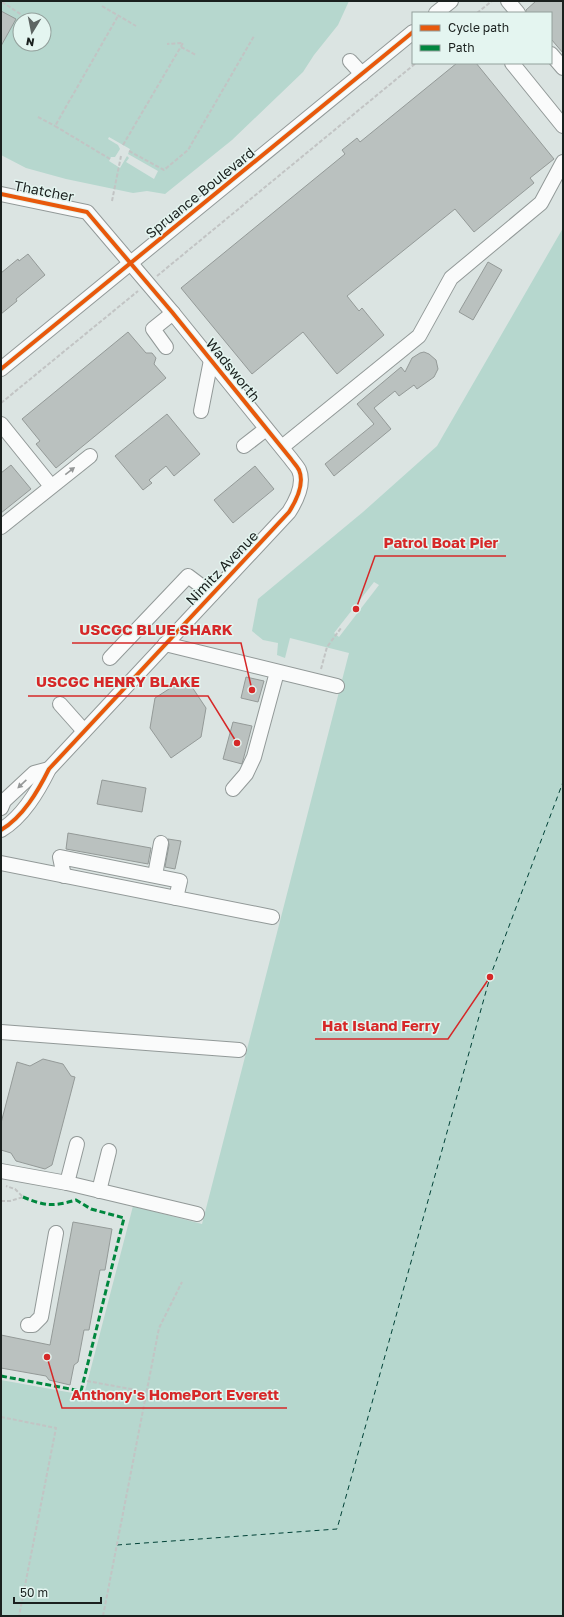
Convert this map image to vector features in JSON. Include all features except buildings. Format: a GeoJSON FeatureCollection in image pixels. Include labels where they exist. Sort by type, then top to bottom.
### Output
{"type":"FeatureCollection","features":[{"type":"Feature","properties":{"kind":"street"},"geometry":{"type":"LineString","coordinates":[[437,12],[448,2]]}},
{"type":"Feature","properties":{"kind":"street","name":"Spruance Boulevard"},"geometry":{"type":"LineString","coordinates":[[1,369],[132,264],[412,33]]}},
{"type":"Feature","properties":{"kind":"street"},"geometry":{"type":"LineString","coordinates":[[552,55],[563,68]]}},
{"type":"Feature","properties":{"kind":"street"},"geometry":{"type":"LineString","coordinates":[[350,61],[362,74]]}},
{"type":"Feature","properties":{"kind":"street"},"geometry":{"type":"LineString","coordinates":[[513,64],[562,123]]}},
{"type":"Feature","properties":{"kind":"street"},"geometry":{"type":"LineString","coordinates":[[282,448],[420,336],[451,278],[542,203],[563,162]]}},
{"type":"Feature","properties":{"kind":"street","name":"Thatcher"},"geometry":{"type":"LineString","coordinates":[[1,194],[87,212],[132,264]]}},
{"type":"Feature","properties":{"kind":"street","name":"Wadsworth"},"geometry":{"type":"LineString","coordinates":[[132,264],[299,470],[300,483],[298,497]]}},
{"type":"Feature","properties":{"kind":"street"},"geometry":{"type":"LineString","coordinates":[[166,347],[153,329],[173,313]]}},
{"type":"Feature","properties":{"kind":"street"},"geometry":{"type":"LineString","coordinates":[[198,370],[211,360]]}},
{"type":"Feature","properties":{"kind":"street"},"geometry":{"type":"LineString","coordinates":[[201,411],[211,360]]}},
{"type":"Feature","properties":{"kind":"street"},"geometry":{"type":"LineString","coordinates":[[1,424],[51,486]]}},
{"type":"Feature","properties":{"kind":"street"},"geometry":{"type":"LineString","coordinates":[[244,446],[266,429]]}},
{"type":"Feature","properties":{"kind":"street"},"geometry":{"type":"LineString","coordinates":[[1,527],[90,456]]}},
{"type":"Feature","properties":{"kind":"street","name":"Nimitz Avenue"},"geometry":{"type":"LineString","coordinates":[[1,830],[10,825],[38,791],[49,769],[289,512],[298,497]]}},
{"type":"Feature","properties":{"kind":"street"},"geometry":{"type":"LineString","coordinates":[[110,658],[188,576],[212,594]]}},
{"type":"Feature","properties":{"kind":"street"},"geometry":{"type":"LineString","coordinates":[[165,644],[337,686]]}},
{"type":"Feature","properties":{"kind":"street"},"geometry":{"type":"LineString","coordinates":[[233,790],[246,774],[254,757],[277,672]]}},
{"type":"Feature","properties":{"kind":"street"},"geometry":{"type":"LineString","coordinates":[[60,704],[84,731]]}},
{"type":"Feature","properties":{"kind":"street","name":"Nimitz Avenue"},"geometry":{"type":"LineString","coordinates":[[1,808],[4,801],[34,773],[49,769]]}},
{"type":"Feature","properties":{"kind":"street"},"geometry":{"type":"LineString","coordinates":[[154,876],[161,843]]}},
{"type":"Feature","properties":{"kind":"street"},"geometry":{"type":"LineString","coordinates":[[64,876],[60,857],[180,881],[176,898]]}},
{"type":"Feature","properties":{"kind":"street"},"geometry":{"type":"LineString","coordinates":[[1,863],[272,917]]}},
{"type":"Feature","properties":{"kind":"street"},"geometry":{"type":"LineString","coordinates":[[2,1033],[239,1050]]}},
{"type":"Feature","properties":{"kind":"street"},"geometry":{"type":"LineString","coordinates":[[67,1183],[77,1144]]}},
{"type":"Feature","properties":{"kind":"street"},"geometry":{"type":"LineString","coordinates":[[99,1190],[109,1151]]}},
{"type":"Feature","properties":{"kind":"street"},"geometry":{"type":"LineString","coordinates":[[1,1171],[99,1190],[197,1214]]}},
{"type":"Feature","properties":{"kind":"street"},"geometry":{"type":"LineString","coordinates":[[28,1325],[33,1325],[41,1317],[56,1233]]}},
{"type":"Feature","properties":{"kind":"path"},"geometry":{"type":"LineString","coordinates":[[478,12],[492,1]]}},
{"type":"Feature","properties":{"kind":"path"},"geometry":{"type":"LineString","coordinates":[[2,2],[17,12]]}},
{"type":"Feature","properties":{"kind":"path"},"geometry":{"type":"LineString","coordinates":[[102,6],[136,26]]}},
{"type":"Feature","properties":{"kind":"path"},"geometry":{"type":"LineString","coordinates":[[55,126],[118,16]]}},
{"type":"Feature","properties":{"kind":"path"},"geometry":{"type":"LineString","coordinates":[[130,151],[164,170],[188,150],[254,36]]}},
{"type":"Feature","properties":{"kind":"path"},"geometry":{"type":"LineString","coordinates":[[123,145],[183,43],[168,44]]}},
{"type":"Feature","properties":{"kind":"path"},"geometry":{"type":"LineString","coordinates":[[181,47],[196,55]]}},
{"type":"Feature","properties":{"kind":"path"},"geometry":{"type":"LineString","coordinates":[[1,403],[415,64]]}},
{"type":"Feature","properties":{"kind":"path"},"geometry":{"type":"LineString","coordinates":[[38,117],[110,159]]}},
{"type":"Feature","properties":{"kind":"path"},"geometry":{"type":"LineString","coordinates":[[112,201],[121,156]]}},
{"type":"Feature","properties":{"kind":"path"},"geometry":{"type":"LineString","coordinates":[[317,681],[327,647],[341,628]]}},
{"type":"Feature","properties":{"kind":"path"},"geometry":{"type":"LineString","coordinates":[[1,1201],[10,1201],[23,1197],[14,1189],[2,1184]]}},
{"type":"Feature","properties":{"kind":"path"},"geometry":{"type":"LineString","coordinates":[[104,1616],[159,1328],[182,1282]]}},
{"type":"Feature","properties":{"kind":"path"},"geometry":{"type":"LineString","coordinates":[[87,1381],[147,1392]]}},
{"type":"Feature","properties":{"kind":"path"},"geometry":{"type":"LineString","coordinates":[[1,1417],[56,1428],[19,1616]]}},
{"type":"Feature","properties":{"kind":"shaded area"},"geometry":{"type":"Polygon","coordinates":[[[1,1],[349,1],[338,25],[314,55],[303,72],[232,140],[165,194],[147,191],[133,193],[66,179],[26,168],[1,155],[1,1]]]}},
{"type":"Feature","properties":{"kind":"shaded area"},"geometry":{"type":"Polygon","coordinates":[[[563,228],[563,1616],[1,1616],[1,1380],[84,1395],[133,1206],[202,1224],[349,653],[290,638],[285,658],[277,655],[278,643],[263,640],[252,631],[258,599],[363,512],[437,446],[563,228]]]}},
{"type":"Feature","properties":{"kind":"pier"},"geometry":{"type":"Polygon","coordinates":[[[109,137],[130,149],[128,154],[158,171],[154,179],[126,162],[129,158],[127,156],[120,168],[109,161],[111,157],[115,157],[120,149],[118,145],[108,139],[109,137]]]}},
{"type":"Feature","properties":{"kind":"pier"},"geometry":{"type":"Polygon","coordinates":[[[374,582],[379,585],[339,637],[334,633],[374,582]]]}},
{"type":"Feature","properties":{"kind":"ferry route"},"geometry":{"type":"LineString","coordinates":[[117,1545],[337,1529],[490,977],[563,782]]}},
{"type":"Feature","properties":{"kind":"marked path"},"geometry":{"type":"LineString","coordinates":[[1,1376],[81,1391],[124,1218],[91,1209],[76,1200],[61,1204],[43,1204],[23,1197]]}},
{"type":"Feature","properties":{"kind":"cycle path"},"geometry":{"type":"LineString","coordinates":[[1,369],[412,33]]}},
{"type":"Feature","properties":{"kind":"cycle path"},"geometry":{"type":"LineString","coordinates":[[1,194],[87,212],[172,312],[291,459],[301,475],[299,492],[289,512],[49,769],[35,795],[23,811],[9,825],[1,830]]}},
{"type":"Feature","properties":{"kind":"place","name":"Patrol Boat Pier"},"geometry":{"type":"Point","coordinates":[356,609]}},
{"type":"Feature","properties":{"kind":"place","name":"USCGC BLUE SHARK"},"geometry":{"type":"Point","coordinates":[252,690]}},
{"type":"Feature","properties":{"kind":"place","name":"USCGC HENRY BLAKE"},"geometry":{"type":"Point","coordinates":[237,743]}},
{"type":"Feature","properties":{"kind":"place","name":"Hat Island Ferry"},"geometry":{"type":"Point","coordinates":[490,977]}},
{"type":"Feature","properties":{"kind":"place","name":"Anthony's HomePort Everett"},"geometry":{"type":"Point","coordinates":[47,1357]}}]}
